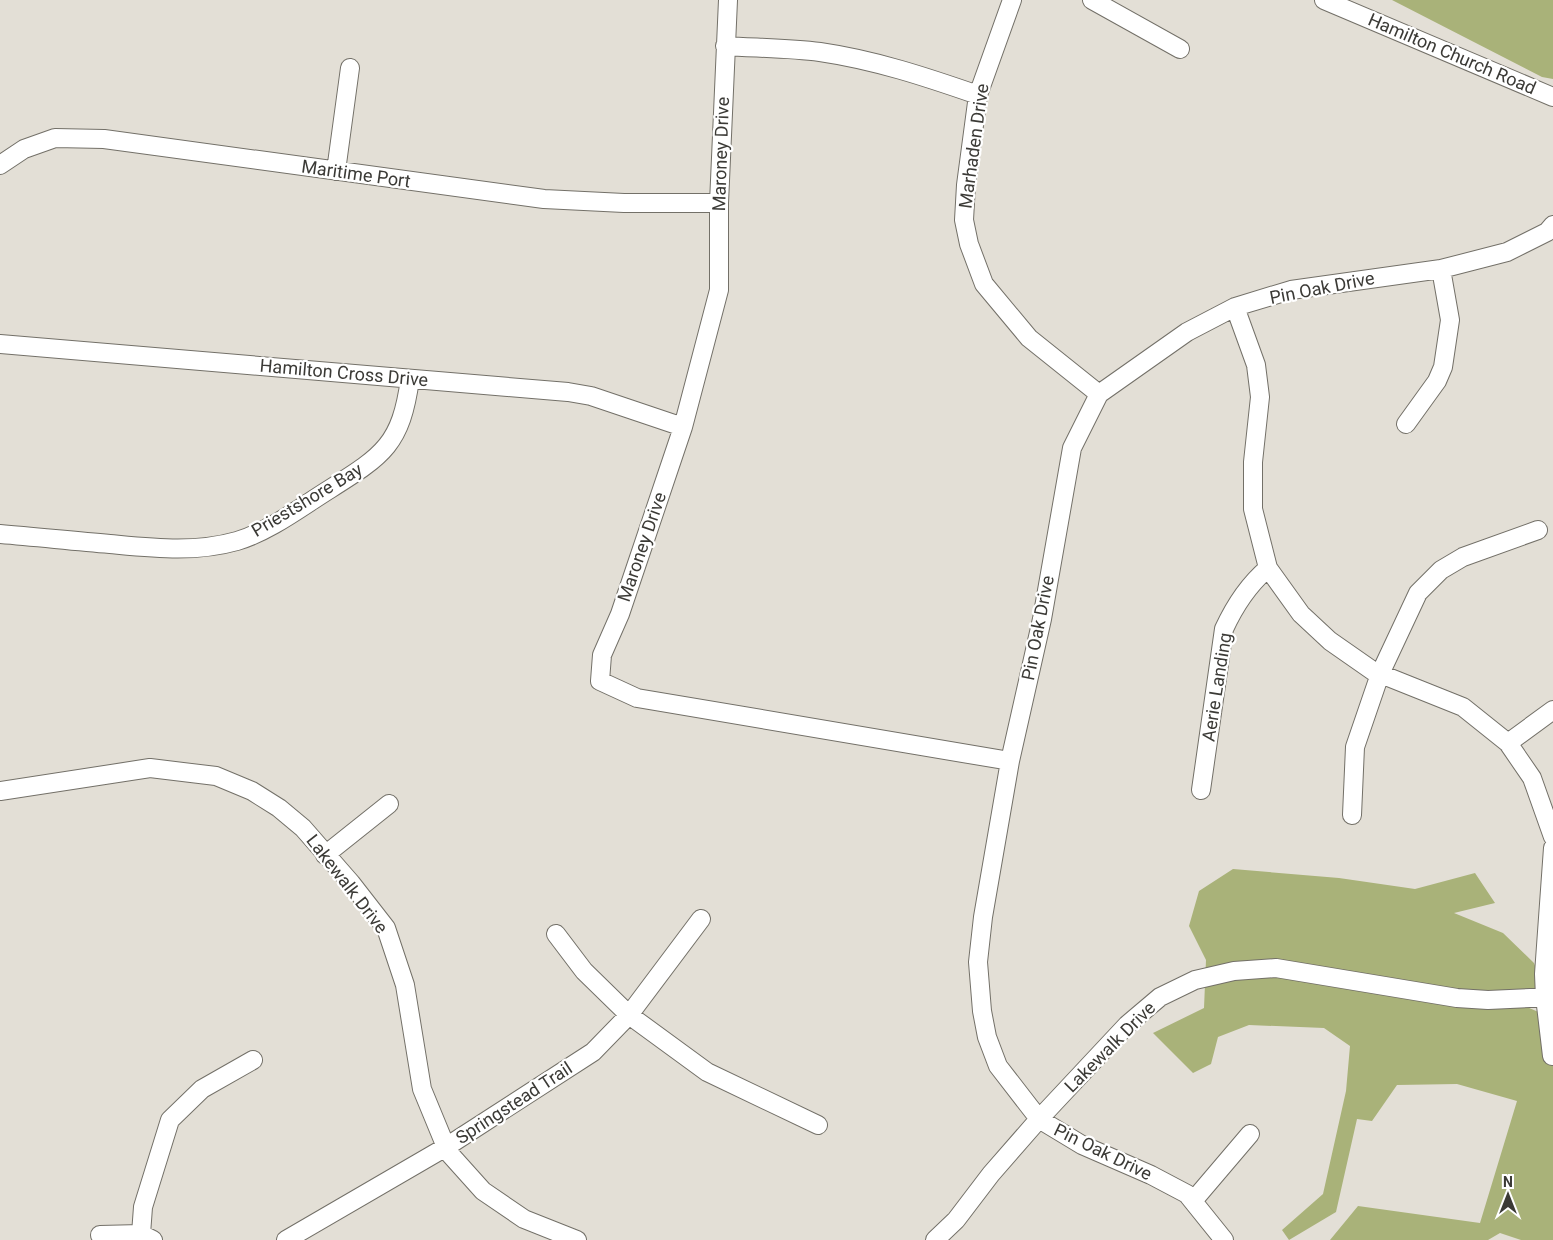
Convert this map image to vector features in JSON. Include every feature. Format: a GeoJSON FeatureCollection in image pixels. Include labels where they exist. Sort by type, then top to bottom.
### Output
{"type":"FeatureCollection","features":[{"type":"Feature","properties":{"kind":"street","name":"Maroney Drive"},"geometry":{"type":"LineString","coordinates":[[728,0],[724,46],[719,203],[719,290],[683,427],[620,614],[602,655],[600,681],[637,698],[1010,761]]}},
{"type":"Feature","properties":{"kind":"street","name":"Marhaden Drive"},"geometry":{"type":"LineString","coordinates":[[1012,0],[978,95],[966,185],[964,220],[969,244],[984,284],[1030,338],[1099,394]]}},
{"type":"Feature","properties":{"kind":"street"},"geometry":{"type":"LineString","coordinates":[[1092,0],[1180,49]]}},
{"type":"Feature","properties":{"kind":"street","name":"Hamilton Church Road"},"geometry":{"type":"LineString","coordinates":[[1324,0],[1553,97]]}},
{"type":"Feature","properties":{"kind":"street"},"geometry":{"type":"LineString","coordinates":[[724,46],[819,52],[865,60],[903,69],[978,95]]}},
{"type":"Feature","properties":{"kind":"street"},"geometry":{"type":"LineString","coordinates":[[336,171],[350,68]]}},
{"type":"Feature","properties":{"kind":"street","name":"Maritime Port"},"geometry":{"type":"LineString","coordinates":[[0,165],[24,149],[55,138],[104,139],[544,199],[624,203],[719,203]]}},
{"type":"Feature","properties":{"kind":"street","name":"Pin Oak Drive"},"geometry":{"type":"LineString","coordinates":[[1224,1240],[1187,1194],[1151,1175],[1082,1145],[1039,1119],[998,1066],[987,1037],[982,1011],[979,943],[1010,761],[1042,619],[1072,448],[1099,394],[1187,332],[1235,307],[1291,290],[1441,268],[1508,252],[1551,232]]}},
{"type":"Feature","properties":{"kind":"street"},"geometry":{"type":"LineString","coordinates":[[1406,424],[1438,381],[1443,367],[1450,320],[1441,268]]}},
{"type":"Feature","properties":{"kind":"street"},"geometry":{"type":"LineString","coordinates":[[1235,307],[1256,365],[1260,397],[1252,462],[1254,509],[1268,568],[1301,614],[1330,641],[1380,674],[1463,707],[1508,743],[1532,778],[1553,837]]}},
{"type":"Feature","properties":{"kind":"street","name":"Hamilton Cross Drive"},"geometry":{"type":"LineString","coordinates":[[0,344],[568,392],[591,396],[683,427]]}},
{"type":"Feature","properties":{"kind":"street","name":"Priestshore Bay"},"geometry":{"type":"LineString","coordinates":[[0,534],[186,550],[238,541],[304,506],[358,471],[384,450],[400,426],[406,410],[410,379]]}},
{"type":"Feature","properties":{"kind":"street"},"geometry":{"type":"LineString","coordinates":[[1352,815],[1355,747],[1380,674],[1412,605],[1429,581],[1463,556],[1538,530]]}},
{"type":"Feature","properties":{"kind":"street","name":"Aerie Landing"},"geometry":{"type":"LineString","coordinates":[[1201,790],[1224,630],[1234,608],[1252,582],[1268,568]]}},
{"type":"Feature","properties":{"kind":"street"},"geometry":{"type":"LineString","coordinates":[[1508,743],[1553,710]]}},
{"type":"Feature","properties":{"kind":"street","name":"Lakewalk Drive"},"geometry":{"type":"LineString","coordinates":[[0,790],[150,768],[216,776],[252,790],[279,808],[303,828],[351,883],[386,928],[405,985],[422,1089],[448,1152],[483,1191],[549,1235],[577,1240]]}},
{"type":"Feature","properties":{"kind":"street"},"geometry":{"type":"LineString","coordinates":[[325,855],[389,804]]}},
{"type":"Feature","properties":{"kind":"street"},"geometry":{"type":"LineString","coordinates":[[1552,1056],[1545,948],[1552,884],[1553,848]]}},
{"type":"Feature","properties":{"kind":"street","name":"Springstead Trail"},"geometry":{"type":"LineString","coordinates":[[286,1240],[446,1147],[593,1052],[630,1015],[701,919]]}},
{"type":"Feature","properties":{"kind":"street"},"geometry":{"type":"LineString","coordinates":[[556,934],[584,971],[630,1015],[707,1072],[777,1108],[818,1125]]}},
{"type":"Feature","properties":{"kind":"street","name":"Lakewalk Drive"},"geometry":{"type":"LineString","coordinates":[[935,1240],[956,1220],[991,1174],[1039,1119],[1127,1025],[1160,997],[1195,980],[1227,972],[1276,968],[1457,998],[1488,1000],[1549,997]]}},
{"type":"Feature","properties":{"kind":"street"},"geometry":{"type":"LineString","coordinates":[[100,1234],[147,1237],[142,1207],[170,1120],[202,1089],[253,1060]]}},
{"type":"Feature","properties":{"kind":"street"},"geometry":{"type":"LineString","coordinates":[[1193,1201],[1250,1134]]}},
{"type":"Feature","properties":{"kind":"green space"},"geometry":{"type":"Polygon","coordinates":[[[1392,0],[1553,0],[1553,79],[1542,77],[1392,0]]]}},
{"type":"Feature","properties":{"kind":"green space"},"geometry":{"type":"Polygon","coordinates":[[[1233,869],[1339,878],[1415,889],[1475,873],[1495,903],[1454,913],[1503,933],[1534,963],[1541,982],[1527,1007],[1543,1014],[1553,1011],[1553,1240],[1521,1240],[1500,1233],[1488,1240],[1330,1240],[1358,1206],[1480,1223],[1517,1101],[1457,1084],[1397,1085],[1372,1121],[1357,1119],[1336,1212],[1289,1240],[1282,1230],[1323,1194],[1346,1091],[1350,1046],[1324,1028],[1249,1025],[1218,1037],[1211,1064],[1193,1073],[1153,1033],[1204,1008],[1206,960],[1189,926],[1199,891],[1233,869]]]}}]}
